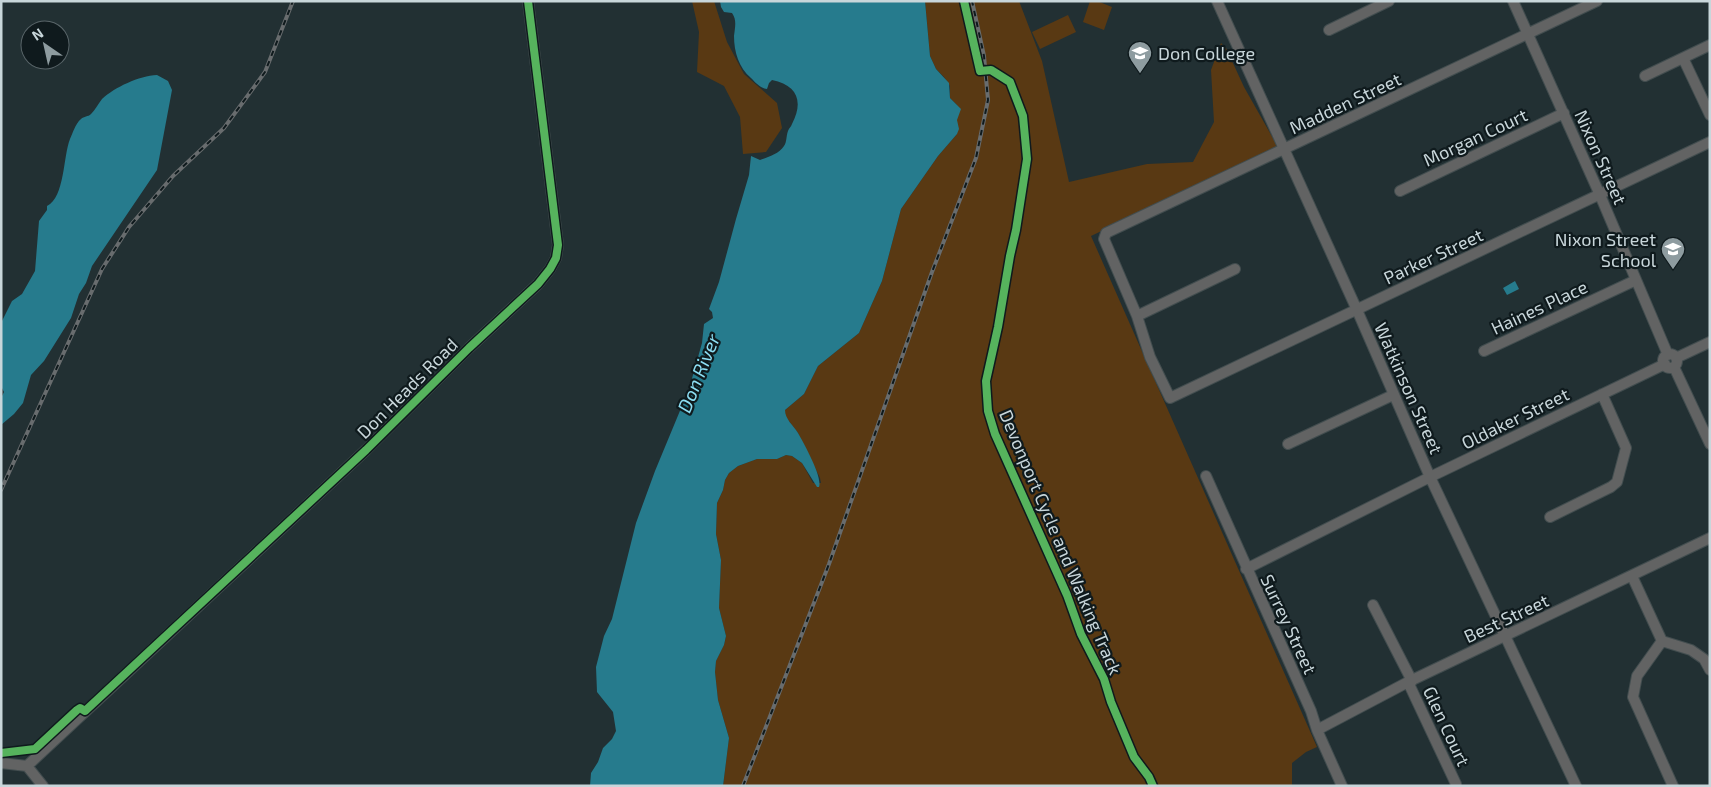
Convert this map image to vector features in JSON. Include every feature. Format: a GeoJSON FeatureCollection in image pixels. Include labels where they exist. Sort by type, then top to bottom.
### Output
{"type":"FeatureCollection","features":[{"type":"Feature","properties":{"kind":"street","name":"Don Heads Road"},"geometry":{"type":"LineString","coordinates":[[27,766],[366,450],[469,348],[538,284],[550,269],[556,258],[558,245],[528,1]]}},
{"type":"Feature","properties":{"kind":"street","name":"Watkinson Street"},"geometry":{"type":"LineString","coordinates":[[1217,1],[1430,476],[1576,786]]}},
{"type":"Feature","properties":{"kind":"street"},"geometry":{"type":"LineString","coordinates":[[1329,30],[1389,1]]}},
{"type":"Feature","properties":{"kind":"street","name":"Nixon Street"},"geometry":{"type":"LineString","coordinates":[[1513,1],[1564,113],[1671,361],[1710,444]]}},
{"type":"Feature","properties":{"kind":"street","name":"Madden Street"},"geometry":{"type":"LineString","coordinates":[[1137,316],[1104,239],[1106,233],[1598,1]]}},
{"type":"Feature","properties":{"kind":"street"},"geometry":{"type":"LineString","coordinates":[[1645,76],[1710,45]]}},
{"type":"Feature","properties":{"kind":"street"},"geometry":{"type":"LineString","coordinates":[[1683,58],[1710,115]]}},
{"type":"Feature","properties":{"kind":"street","name":"Morgan Court"},"geometry":{"type":"LineString","coordinates":[[1400,191],[1564,113]]}},
{"type":"Feature","properties":{"kind":"street","name":"Parker Street"},"geometry":{"type":"LineString","coordinates":[[1137,316],[1150,357],[1170,398],[1600,196],[1710,142]]}},
{"type":"Feature","properties":{"kind":"street"},"geometry":{"type":"LineString","coordinates":[[1137,316],[1236,269]]}},
{"type":"Feature","properties":{"kind":"street","name":"Haines Place"},"geometry":{"type":"LineString","coordinates":[[1484,351],[1636,280]]}},
{"type":"Feature","properties":{"kind":"street","name":"Oldaker Street"},"geometry":{"type":"LineString","coordinates":[[1246,568],[1430,476],[1710,342]]}},
{"type":"Feature","properties":{"kind":"street"},"geometry":{"type":"LineString","coordinates":[[1288,444],[1393,394]]}},
{"type":"Feature","properties":{"kind":"street"},"geometry":{"type":"LineString","coordinates":[[1550,517],[1612,487],[1616,482],[1626,448],[1602,394]]}},
{"type":"Feature","properties":{"kind":"street","name":"Surrey Street"},"geometry":{"type":"LineString","coordinates":[[1206,476],[1342,786]]}},
{"type":"Feature","properties":{"kind":"street","name":"Best Street"},"geometry":{"type":"LineString","coordinates":[[1317,730],[1410,682],[1710,538]]}},
{"type":"Feature","properties":{"kind":"street"},"geometry":{"type":"LineString","coordinates":[[1632,576],[1662,641],[1691,650],[1704,659],[1710,670]]}},
{"type":"Feature","properties":{"kind":"street","name":"Glen Court"},"geometry":{"type":"LineString","coordinates":[[1373,605],[1456,784]]}},
{"type":"Feature","properties":{"kind":"street"},"geometry":{"type":"LineString","coordinates":[[1662,641],[1637,676],[1633,697],[1673,786]]}},
{"type":"Feature","properties":{"kind":"street"},"geometry":{"type":"LineString","coordinates":[[1,763],[27,766],[43,786]]}},
{"type":"Feature","properties":{"kind":"shaded area"},"geometry":{"type":"Polygon","coordinates":[[[692,1],[714,1],[727,42],[744,74],[777,103],[782,128],[766,152],[743,154],[740,117],[724,86],[697,72],[699,32],[692,1]]]}},
{"type":"Feature","properties":{"kind":"shaded area"},"geometry":{"type":"Polygon","coordinates":[[[925,1],[1019,1],[1042,61],[1069,182],[1147,164],[1193,162],[1214,122],[1211,70],[1221,43],[1226,48],[1244,87],[1278,147],[1091,236],[1317,747],[1306,752],[1292,763],[1292,786],[723,786],[729,738],[718,700],[715,672],[716,661],[726,636],[719,608],[721,560],[716,534],[717,503],[729,473],[738,466],[757,459],[777,459],[786,455],[792,456],[802,463],[813,483],[821,483],[798,433],[785,416],[785,410],[804,394],[818,366],[859,333],[882,281],[901,209],[938,156],[957,134],[957,105],[950,98],[950,86],[936,69],[930,56],[925,1]]]}},
{"type":"Feature","properties":{"kind":"shaded area"},"geometry":{"type":"Polygon","coordinates":[[[1090,1],[1097,1],[1112,7],[1104,30],[1083,22],[1090,1]]]}},
{"type":"Feature","properties":{"kind":"shaded area"},"geometry":{"type":"Polygon","coordinates":[[[1068,15],[1076,32],[1040,49],[1032,32],[1068,15]]]}},
{"type":"Feature","properties":{"kind":"water","name":"Don River"},"geometry":{"type":"Polygon","coordinates":[[[720,1],[925,1],[930,56],[936,69],[949,83],[950,98],[961,109],[957,120],[959,129],[901,209],[882,281],[859,333],[818,366],[804,394],[785,410],[788,419],[798,433],[812,460],[818,476],[819,487],[817,487],[802,463],[792,456],[786,455],[777,459],[757,459],[738,466],[729,473],[725,480],[717,503],[716,534],[721,560],[719,608],[726,636],[716,661],[715,672],[718,700],[729,738],[723,786],[590,786],[591,773],[598,762],[603,748],[612,739],[616,731],[613,712],[597,692],[596,667],[604,636],[612,619],[636,523],[689,389],[702,343],[704,324],[713,318],[712,312],[709,309],[719,282],[749,175],[751,156],[760,160],[782,149],[788,131],[796,116],[798,101],[792,90],[781,82],[772,80],[767,89],[760,86],[743,69],[735,48],[735,18],[732,13],[724,12],[720,1]]]}},
{"type":"Feature","properties":{"kind":"water"},"geometry":{"type":"Polygon","coordinates":[[[157,75],[168,81],[172,90],[157,170],[92,266],[86,283],[79,294],[71,318],[44,361],[31,375],[23,403],[1,425],[1,398],[4,392],[1,386],[1,323],[12,301],[22,294],[35,271],[39,221],[47,210],[47,206],[57,194],[63,175],[68,146],[74,129],[83,117],[89,116],[102,99],[114,90],[135,80],[157,75]]]}},
{"type":"Feature","properties":{"kind":"water"},"geometry":{"type":"Polygon","coordinates":[[[1515,281],[1519,289],[1507,295],[1503,288],[1515,281]]]}},
{"type":"Feature","properties":{"kind":"railway"},"geometry":{"type":"LineString","coordinates":[[1,490],[102,269],[129,227],[173,176],[224,128],[265,72],[293,1]]}},
{"type":"Feature","properties":{"kind":"railway"},"geometry":{"type":"LineString","coordinates":[[743,786],[829,564],[932,272],[976,158],[988,100],[984,56],[972,1]]}},
{"type":"Feature","properties":{"kind":"cycle path"},"geometry":{"type":"LineString","coordinates":[[1,753],[35,749],[77,710],[80,708],[85,711],[366,450],[469,348],[538,284],[550,269],[556,258],[558,245],[528,1]]}},
{"type":"Feature","properties":{"kind":"cycle path","name":"Devonport Cycle and Walking Track"},"geometry":{"type":"LineString","coordinates":[[964,1],[980,71],[991,70],[1010,82],[1023,116],[1027,159],[1016,230],[986,381],[988,411],[995,434],[1067,595],[1081,634],[1104,679],[1111,702],[1134,757],[1149,777],[1153,786]]}},
{"type":"Feature","properties":{"kind":"place","name":"Don College"},"geometry":{"type":"Point","coordinates":[1140,74]}},
{"type":"Feature","properties":{"kind":"place","name":"Nixon Street School"},"geometry":{"type":"Point","coordinates":[1673,270]}}]}
